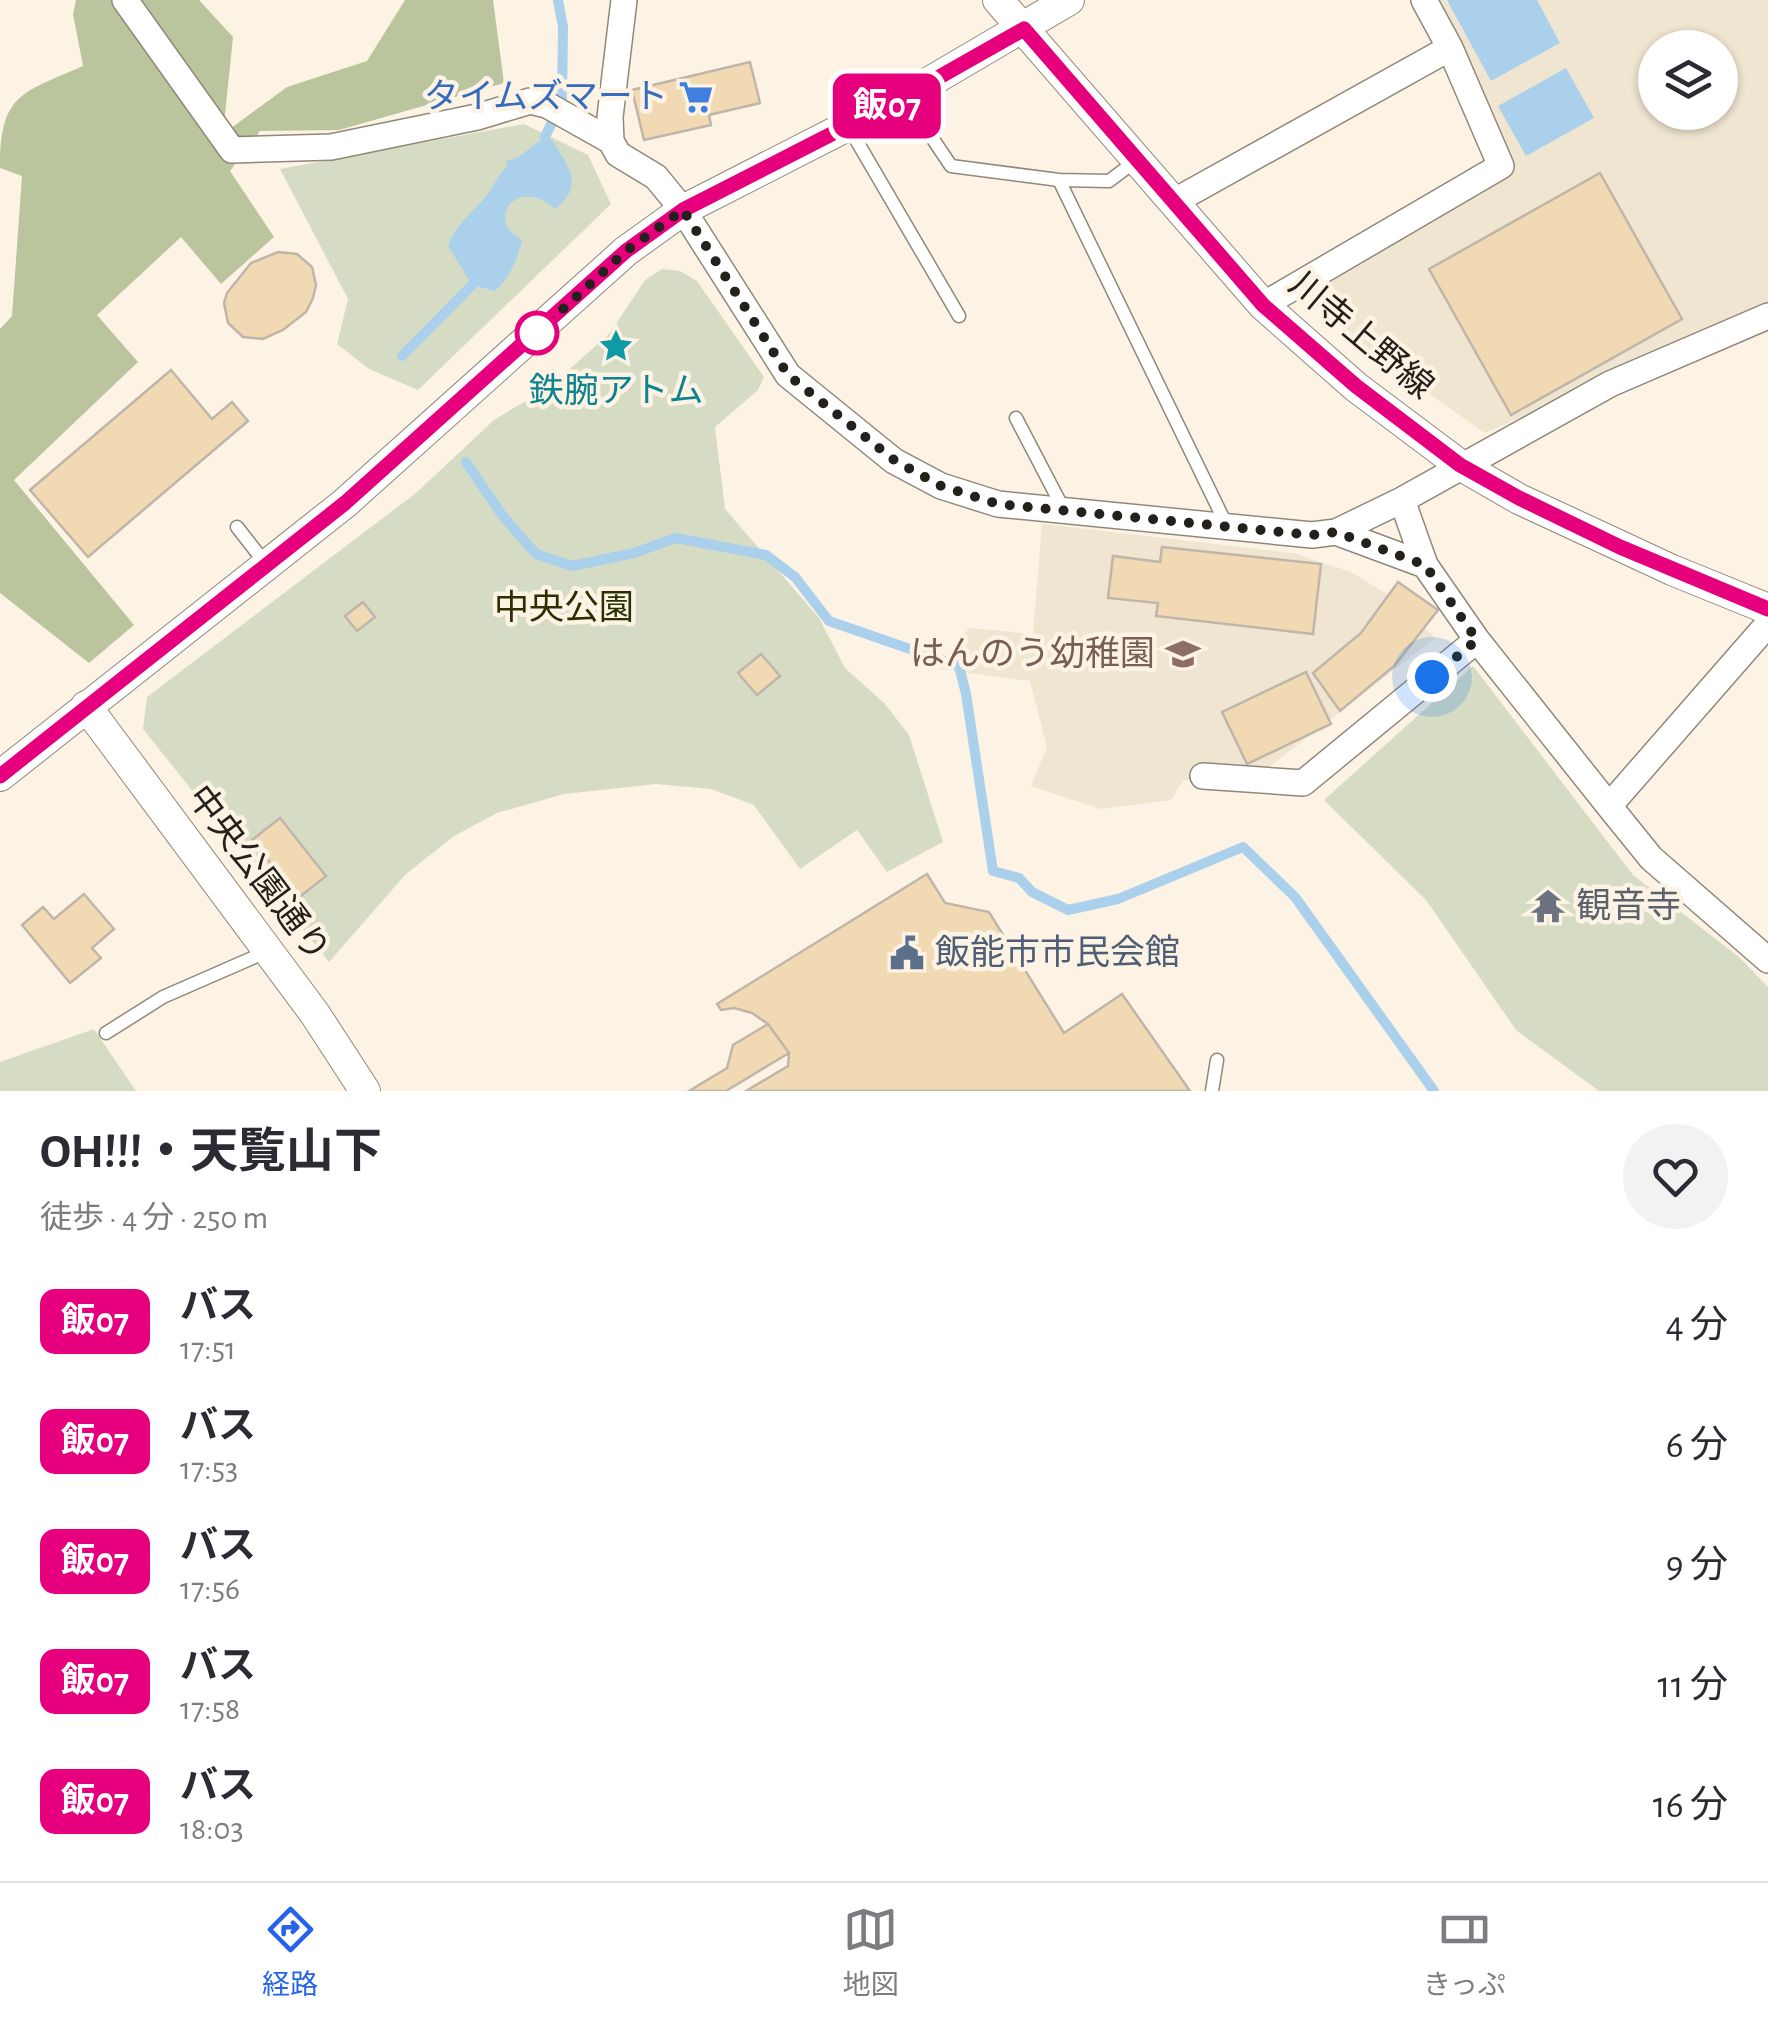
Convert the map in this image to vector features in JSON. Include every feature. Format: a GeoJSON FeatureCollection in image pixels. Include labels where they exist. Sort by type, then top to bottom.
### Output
{"type":"FeatureCollection","features":[{"type":"Feature","properties":{"kind":"street"},"geometry":{"type":"LineString","coordinates":[[124,0],[232,150],[331,147],[478,118],[530,100],[611,140]]}},
{"type":"Feature","properties":{"kind":"street"},"geometry":{"type":"LineString","coordinates":[[624,0],[610,117],[611,140],[618,154],[656,177],[683,210],[788,375],[894,460],[941,486],[998,504],[1312,535],[1336,532],[1402,500],[1610,384],[1768,316]]}},
{"type":"Feature","properties":{"kind":"street","name":"川寺上野線"},"geometry":{"type":"LineString","coordinates":[[998,0],[1263,305],[1356,386],[1460,465],[1595,535],[1768,609]]}},
{"type":"Feature","properties":{"kind":"street"},"geometry":{"type":"LineString","coordinates":[[0,776],[357,492],[626,251],[683,210],[904,97],[1069,0]]}},
{"type":"Feature","properties":{"kind":"street"},"geometry":{"type":"LineString","coordinates":[[1263,305],[1502,166],[1450,48],[1424,0]]}},
{"type":"Feature","properties":{"kind":"street"},"geometry":{"type":"LineString","coordinates":[[1175,201],[1450,48]]}},
{"type":"Feature","properties":{"kind":"street"},"geometry":{"type":"LineString","coordinates":[[1402,500],[1425,565],[1477,640],[1609,806],[1651,858],[1768,960]]}},
{"type":"Feature","properties":{"kind":"street"},"geometry":{"type":"LineString","coordinates":[[1336,532],[1425,565]]}},
{"type":"Feature","properties":{"kind":"street"},"geometry":{"type":"LineString","coordinates":[[1609,806],[1768,624]]}},
{"type":"Feature","properties":{"kind":"street"},"geometry":{"type":"LineString","coordinates":[[1202,776],[1303,783],[1477,640]]}},
{"type":"Feature","properties":{"kind":"street","name":"中央公園通り"},"geometry":{"type":"LineString","coordinates":[[86,706],[268,950],[365,1091]]}},
{"type":"Feature","properties":{"kind":"lane"},"geometry":{"type":"LineString","coordinates":[[904,97],[952,166],[1059,180],[1109,181],[1138,158]]}},
{"type":"Feature","properties":{"kind":"lane"},"geometry":{"type":"LineString","coordinates":[[848,126],[959,316]]}},
{"type":"Feature","properties":{"kind":"lane"},"geometry":{"type":"LineString","coordinates":[[1059,180],[1226,524]]}},
{"type":"Feature","properties":{"kind":"lane"},"geometry":{"type":"LineString","coordinates":[[1016,418],[1064,510]]}},
{"type":"Feature","properties":{"kind":"lane"},"geometry":{"type":"LineString","coordinates":[[237,527],[266,564]]}},
{"type":"Feature","properties":{"kind":"lane"},"geometry":{"type":"LineString","coordinates":[[106,1034],[163,997],[268,950]]}},
{"type":"Feature","properties":{"kind":"lane"},"geometry":{"type":"LineString","coordinates":[[1212,1091],[1217,1060]]}},
{"type":"Feature","properties":{"kind":"shaded area"},"geometry":{"type":"Polygon","coordinates":[[[1432,0],[1768,0],[1768,308],[1485,433],[1384,362],[1316,302],[1317,288],[1512,167],[1432,0]]]}},
{"type":"Feature","properties":{"kind":"shaded area","name":"はんのう幼稚園"},"geometry":{"type":"Polygon","coordinates":[[[1042,524],[1294,553],[1351,572],[1397,600],[1435,638],[1251,781],[1202,776],[1183,781],[1171,800],[1101,809],[1031,786],[1047,747],[1030,681],[938,669],[969,628],[1033,634],[1042,524]]]}},
{"type":"Feature","properties":{"kind":"green space"},"geometry":{"type":"Polygon","coordinates":[[[76,0],[199,0],[233,37],[223,134],[287,87],[367,61],[405,0],[493,0],[504,83],[339,130],[260,131],[230,171],[274,237],[221,284],[181,237],[97,315],[138,362],[14,480],[134,625],[89,663],[0,593],[0,329],[12,316],[22,176],[0,168],[1,143],[4,124],[19,99],[83,66],[73,14],[76,0]]]}},
{"type":"Feature","properties":{"kind":"green space"},"geometry":{"type":"Polygon","coordinates":[[[524,124],[588,155],[611,204],[418,390],[369,369],[337,344],[348,299],[280,169],[524,124]]]}},
{"type":"Feature","properties":{"kind":"green space","name":"中央公園"},"geometry":{"type":"Polygon","coordinates":[[[662,269],[680,271],[697,281],[764,377],[758,390],[715,427],[725,509],[819,618],[845,668],[885,704],[909,735],[943,842],[887,872],[857,830],[800,869],[754,805],[711,789],[656,784],[564,794],[497,813],[454,836],[405,875],[329,962],[143,729],[147,697],[416,493],[494,420],[552,385],[610,333],[645,280],[662,269]]]}},
{"type":"Feature","properties":{"kind":"green space","name":"観音寺"},"geometry":{"type":"Polygon","coordinates":[[[1473,666],[1633,875],[1739,957],[1768,987],[1768,1091],[1599,1091],[1516,1030],[1426,900],[1324,800],[1473,666]]]}},
{"type":"Feature","properties":{"kind":"green space"},"geometry":{"type":"Polygon","coordinates":[[[94,1029],[136,1091],[0,1091],[0,1062],[94,1029]]]}},
{"type":"Feature","properties":{"kind":"water"},"geometry":{"type":"Polygon","coordinates":[[[1447,0],[1537,0],[1560,43],[1491,81],[1447,0]]]}},
{"type":"Feature","properties":{"kind":"water"},"geometry":{"type":"Polygon","coordinates":[[[1566,68],[1594,118],[1526,156],[1498,106],[1566,68]]]}},
{"type":"Feature","properties":{"kind":"water"},"geometry":{"type":"Polygon","coordinates":[[[545,137],[552,140],[568,168],[570,192],[555,209],[528,196],[510,204],[506,222],[522,240],[512,268],[495,291],[472,285],[448,246],[507,167],[506,161],[517,158],[545,137]]]}},
{"type":"Feature","properties":{"kind":"building","name":"タイムズマート"},"geometry":{"type":"Polygon","coordinates":[[[750,62],[760,103],[709,115],[711,125],[644,140],[632,90],[750,62]]]}},
{"type":"Feature","properties":{"kind":"building"},"geometry":{"type":"Polygon","coordinates":[[[1600,173],[1682,319],[1511,415],[1429,269],[1600,173]]]}},
{"type":"Feature","properties":{"kind":"building"},"geometry":{"type":"Polygon","coordinates":[[[278,252],[297,254],[312,267],[316,285],[313,298],[306,312],[283,330],[263,339],[243,337],[228,323],[224,303],[227,293],[251,263],[278,252]]]}},
{"type":"Feature","properties":{"kind":"building"},"geometry":{"type":"Polygon","coordinates":[[[171,370],[212,419],[232,402],[248,421],[88,557],[30,490],[171,370]]]}},
{"type":"Feature","properties":{"kind":"building"},"geometry":{"type":"Polygon","coordinates":[[[1162,547],[1321,564],[1313,634],[1156,616],[1158,603],[1108,598],[1113,556],[1160,562],[1162,547]]]}},
{"type":"Feature","properties":{"kind":"building"},"geometry":{"type":"Polygon","coordinates":[[[1398,582],[1438,610],[1394,666],[1340,711],[1313,673],[1361,633],[1398,582]]]}},
{"type":"Feature","properties":{"kind":"building"},"geometry":{"type":"Polygon","coordinates":[[[363,602],[375,617],[357,631],[345,616],[363,602]]]}},
{"type":"Feature","properties":{"kind":"building"},"geometry":{"type":"Polygon","coordinates":[[[761,654],[780,676],[757,695],[738,673],[761,654]]]}},
{"type":"Feature","properties":{"kind":"building"},"geometry":{"type":"Polygon","coordinates":[[[1306,672],[1331,724],[1247,764],[1222,712],[1306,672]]]}},
{"type":"Feature","properties":{"kind":"building"},"geometry":{"type":"Polygon","coordinates":[[[280,818],[326,876],[298,898],[252,840],[280,818]]]}},
{"type":"Feature","properties":{"kind":"building","name":"飯能市市民会館"},"geometry":{"type":"Polygon","coordinates":[[[927,874],[945,903],[989,912],[1064,1033],[1122,994],[1190,1091],[746,1091],[788,1066],[789,1053],[768,1024],[752,1013],[734,1008],[721,1010],[717,1004],[927,874]]]}},
{"type":"Feature","properties":{"kind":"building"},"geometry":{"type":"Polygon","coordinates":[[[84,894],[114,929],[92,948],[101,958],[70,983],[22,925],[43,907],[54,919],[84,894]]]}},
{"type":"Feature","properties":{"kind":"building"},"geometry":{"type":"Polygon","coordinates":[[[768,1024],[789,1053],[726,1091],[689,1091],[727,1068],[733,1045],[768,1024]]]}},
{"type":"Feature","properties":{"kind":"waterway"},"geometry":{"type":"LineString","coordinates":[[545,137],[562,101],[563,27],[558,0]]}},
{"type":"Feature","properties":{"kind":"waterway"},"geometry":{"type":"LineString","coordinates":[[402,356],[472,285]]}},
{"type":"Feature","properties":{"kind":"waterway"},"geometry":{"type":"LineString","coordinates":[[466,462],[502,515],[536,554],[572,566],[634,553],[676,538],[766,555],[795,577],[829,621],[959,666],[993,871],[1019,878],[1032,892],[1068,910],[1118,899],[1243,847],[1295,897],[1434,1091]]}},
{"type":"Feature","properties":{"kind":"bus line","name":"飯07"},"geometry":{"type":"LineString","coordinates":[[0,776],[345,503],[626,251],[683,210],[904,97],[1024,29],[1263,305],[1356,386],[1460,465],[1519,498],[1620,547],[1768,609]]}},
{"type":"Feature","properties":{"kind":"place","name":"タイムズマート"},"geometry":{"type":"Point","coordinates":[696,97]}},
{"type":"Feature","properties":{"kind":"place","name":"鉄腕アトム"},"geometry":{"type":"Point","coordinates":[616,346]}},
{"type":"Feature","properties":{"kind":"place","name":"はんのう幼稚園"},"geometry":{"type":"Point","coordinates":[1183,654]}},
{"type":"Feature","properties":{"kind":"place","name":"観音寺"},"geometry":{"type":"Point","coordinates":[1548,906]}},
{"type":"Feature","properties":{"kind":"place","name":"飯能市市民会館"},"geometry":{"type":"Point","coordinates":[907,953]}},
{"type":"Feature","properties":{"kind":"route"},"geometry":{"type":"LineString","coordinates":[[537,333],[626,251],[683,210],[788,375],[894,460],[941,486],[998,504],[1312,535],[1336,532],[1425,565],[1477,640],[1432,677]]}}]}
